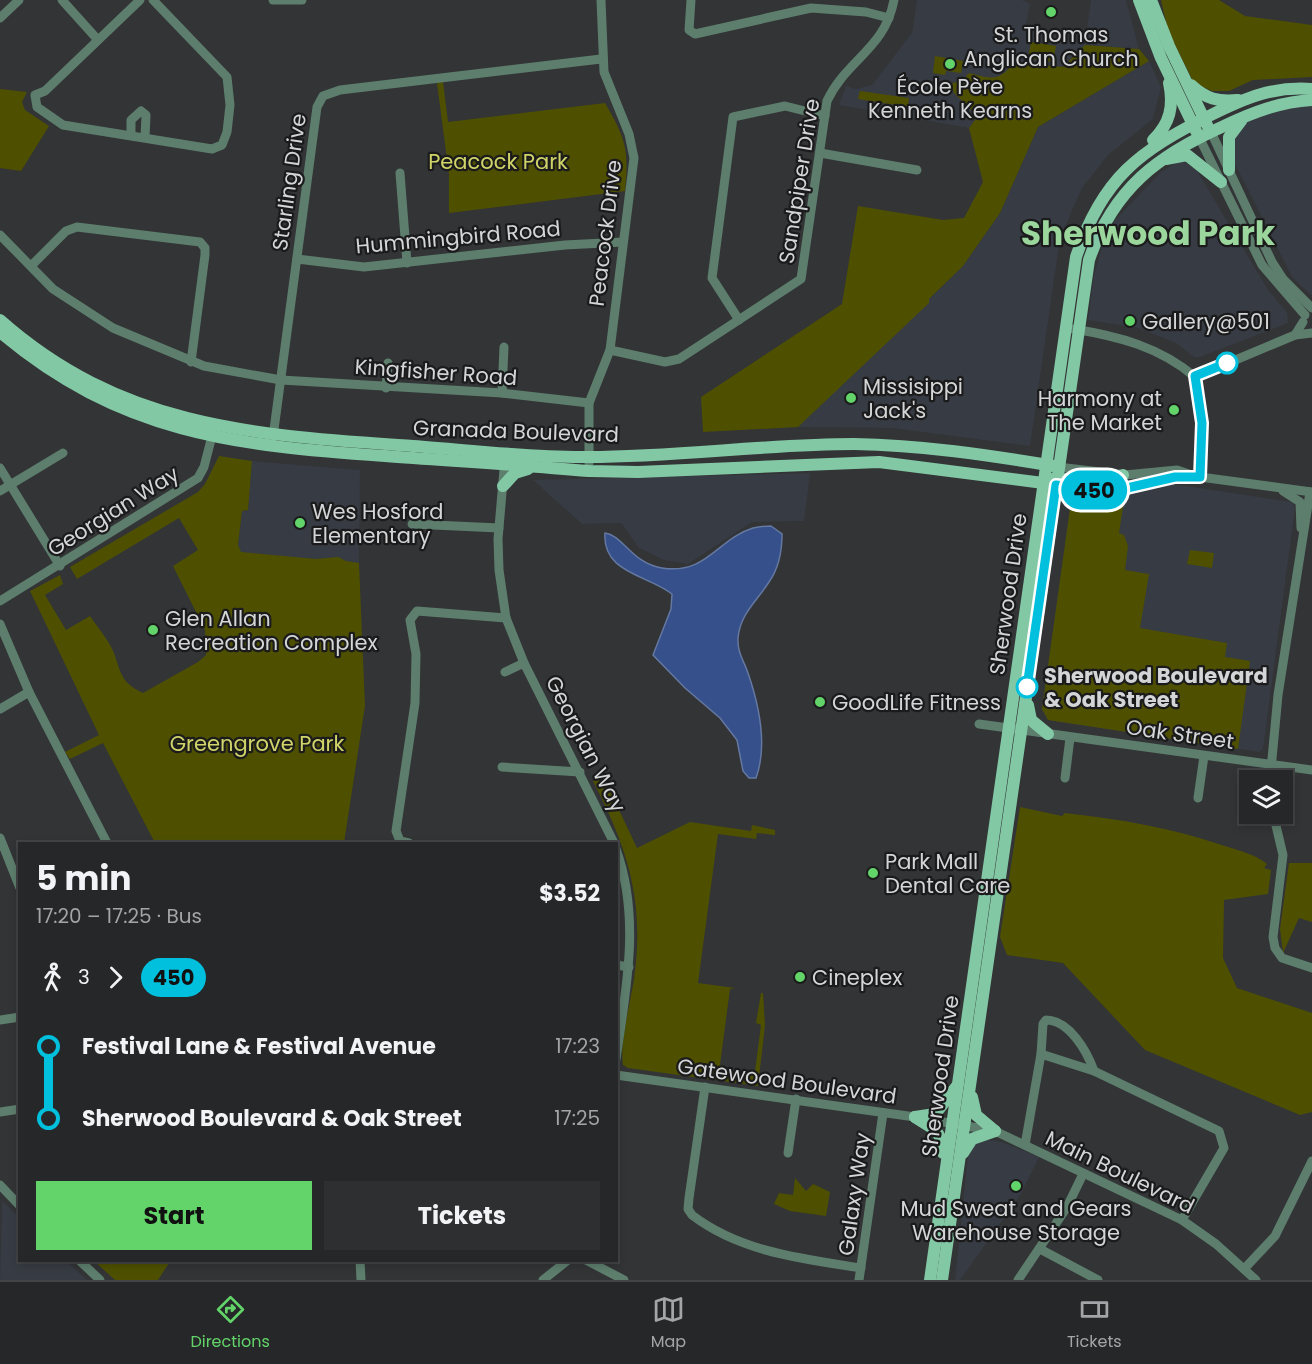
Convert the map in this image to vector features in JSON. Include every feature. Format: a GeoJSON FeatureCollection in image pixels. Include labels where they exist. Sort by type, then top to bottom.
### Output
{"type":"FeatureCollection","features":[{"type":"Feature","properties":{"kind":"main road"},"geometry":{"type":"LineString","coordinates":[[1139,0],[1166,67],[1203,127]]}},
{"type":"Feature","properties":{"kind":"main road"},"geometry":{"type":"LineString","coordinates":[[1151,0],[1158,22],[1185,79],[1203,127]]}},
{"type":"Feature","properties":{"kind":"main road"},"geometry":{"type":"LineString","coordinates":[[1138,157],[1164,129],[1171,113],[1172,98],[1166,67]]}},
{"type":"Feature","properties":{"kind":"main road"},"geometry":{"type":"LineString","coordinates":[[1185,79],[1204,96],[1212,99],[1223,101],[1245,99]]}},
{"type":"Feature","properties":{"kind":"main road"},"geometry":{"type":"LineString","coordinates":[[1203,127],[1276,89]]}},
{"type":"Feature","properties":{"kind":"main road","name":"Sherwood Drive"},"geometry":{"type":"LineString","coordinates":[[1071,329],[1089,260],[1102,227],[1134,183],[1159,160],[1245,99],[1276,89],[1312,89]]}},
{"type":"Feature","properties":{"kind":"main road","name":"Sherwood Drive"},"geometry":{"type":"LineString","coordinates":[[930,1280],[946,1170],[971,1080],[1015,729],[1025,696],[1071,329],[1076,257],[1088,225],[1104,196],[1138,157],[1203,127],[1246,116],[1277,104],[1312,100]]}},
{"type":"Feature","properties":{"kind":"main road"},"geometry":{"type":"LineString","coordinates":[[1229,170],[1229,137],[1234,127],[1246,116]]}},
{"type":"Feature","properties":{"kind":"main road"},"geometry":{"type":"LineString","coordinates":[[1159,160],[1178,155],[1187,156],[1221,182]]}},
{"type":"Feature","properties":{"kind":"main road","name":"Granada Boulevard"},"geometry":{"type":"LineString","coordinates":[[0,320],[52,360],[100,387],[213,432]]}},
{"type":"Feature","properties":{"kind":"main road","name":"Granada Boulevard"},"geometry":{"type":"LineString","coordinates":[[0,332],[50,369],[91,393],[154,421],[273,442],[476,463],[505,459],[534,467],[589,471],[638,472],[879,462],[1052,476]]}},
{"type":"Feature","properties":{"kind":"main road","name":"Granada Boulevard"},"geometry":{"type":"LineString","coordinates":[[273,442],[505,459],[878,444],[1052,476]]}},
{"type":"Feature","properties":{"kind":"main road"},"geometry":{"type":"LineString","coordinates":[[476,463],[492,471],[502,486],[514,473],[534,467]]}},
{"type":"Feature","properties":{"kind":"main road"},"geometry":{"type":"LineString","coordinates":[[1052,476],[1102,480],[1123,474]]}},
{"type":"Feature","properties":{"kind":"main road","name":"Sherwood Drive"},"geometry":{"type":"LineString","coordinates":[[942,1280],[959,1162],[958,1084],[1015,729],[1052,476]]}},
{"type":"Feature","properties":{"kind":"main road"},"geometry":{"type":"LineString","coordinates":[[1025,696],[1031,720],[1048,734]]}},
{"type":"Feature","properties":{"kind":"main road"},"geometry":{"type":"LineString","coordinates":[[959,1162],[972,1139],[995,1131],[975,1112],[971,1080]]}},
{"type":"Feature","properties":{"kind":"main road"},"geometry":{"type":"LineString","coordinates":[[915,1117],[935,1114],[941,1110],[958,1084]]}},
{"type":"Feature","properties":{"kind":"main road"},"geometry":{"type":"LineString","coordinates":[[915,1117],[939,1133],[943,1141],[946,1170]]}},
{"type":"Feature","properties":{"kind":"street"},"geometry":{"type":"LineString","coordinates":[[0,18],[19,0]]}},
{"type":"Feature","properties":{"kind":"street"},"geometry":{"type":"LineString","coordinates":[[62,0],[98,40]]}},
{"type":"Feature","properties":{"kind":"street"},"geometry":{"type":"LineString","coordinates":[[140,0],[45,90],[35,95],[34,102],[37,107],[63,125],[131,134],[212,149],[222,145],[227,132],[230,105],[227,77],[153,0]]}},
{"type":"Feature","properties":{"kind":"street"},"geometry":{"type":"LineString","coordinates":[[273,0],[302,0]]}},
{"type":"Feature","properties":{"kind":"street","name":"Peacock Drive"},"geometry":{"type":"LineString","coordinates":[[589,471],[589,403],[610,350],[634,158],[629,134],[606,83],[601,59],[601,0]]}},
{"type":"Feature","properties":{"kind":"street"},"geometry":{"type":"LineString","coordinates":[[691,0],[689,30],[695,34],[811,8],[866,12],[889,18]]}},
{"type":"Feature","properties":{"kind":"street","name":"Sandpiper Drive"},"geometry":{"type":"LineString","coordinates":[[610,350],[670,362],[801,279],[827,101],[839,78],[875,44],[889,18],[894,0]]}},
{"type":"Feature","properties":{"kind":"street","name":"Starling Drive"},"geometry":{"type":"LineString","coordinates":[[273,442],[317,107],[323,96],[329,92],[601,59]]}},
{"type":"Feature","properties":{"kind":"street"},"geometry":{"type":"LineString","coordinates":[[739,320],[712,278],[733,117],[785,106],[825,116]]}},
{"type":"Feature","properties":{"kind":"street"},"geometry":{"type":"LineString","coordinates":[[131,134],[131,120],[141,111],[147,115],[145,137]]}},
{"type":"Feature","properties":{"kind":"street"},"geometry":{"type":"LineString","coordinates":[[1203,127],[1229,170],[1275,267],[1297,295],[1308,314],[1306,329],[1312,333]]}},
{"type":"Feature","properties":{"kind":"street"},"geometry":{"type":"LineString","coordinates":[[1203,127],[1221,182],[1262,265],[1308,314]]}},
{"type":"Feature","properties":{"kind":"street"},"geometry":{"type":"LineString","coordinates":[[820,153],[917,170]]}},
{"type":"Feature","properties":{"kind":"street"},"geometry":{"type":"LineString","coordinates":[[400,173],[407,263]]}},
{"type":"Feature","properties":{"kind":"street"},"geometry":{"type":"LineString","coordinates":[[32,266],[66,231],[77,227],[200,242],[205,248],[205,255],[191,362]]}},
{"type":"Feature","properties":{"kind":"street","name":"Kingfisher Road"},"geometry":{"type":"LineString","coordinates":[[0,235],[53,289],[113,327],[191,362],[280,380],[502,393],[589,403]]}},
{"type":"Feature","properties":{"kind":"street","name":"Hummingbird Road"},"geometry":{"type":"LineString","coordinates":[[297,259],[364,267],[565,245],[623,242]]}},
{"type":"Feature","properties":{"kind":"street"},"geometry":{"type":"LineString","coordinates":[[1295,335],[1308,314]]}},
{"type":"Feature","properties":{"kind":"street"},"geometry":{"type":"LineString","coordinates":[[1071,329],[1121,337],[1153,350],[1195,376],[1202,423],[1200,477]]}},
{"type":"Feature","properties":{"kind":"street"},"geometry":{"type":"LineString","coordinates":[[1195,376],[1295,335],[1312,333]]}},
{"type":"Feature","properties":{"kind":"street"},"geometry":{"type":"LineString","coordinates":[[502,393],[504,347]]}},
{"type":"Feature","properties":{"kind":"street"},"geometry":{"type":"LineString","coordinates":[[386,388],[388,363]]}},
{"type":"Feature","properties":{"kind":"street","name":"Georgian Way"},"geometry":{"type":"LineString","coordinates":[[0,601],[60,566],[198,478],[204,468],[213,432]]}},
{"type":"Feature","properties":{"kind":"street"},"geometry":{"type":"LineString","coordinates":[[0,491],[63,453]]}},
{"type":"Feature","properties":{"kind":"street","name":"Georgian Way"},"geometry":{"type":"LineString","coordinates":[[505,459],[499,528],[499,570],[506,618],[524,663],[613,842]]}},
{"type":"Feature","properties":{"kind":"street"},"geometry":{"type":"LineString","coordinates":[[0,468],[60,566]]}},
{"type":"Feature","properties":{"kind":"street"},"geometry":{"type":"LineString","coordinates":[[1123,474],[1177,470],[1200,477]]}},
{"type":"Feature","properties":{"kind":"street"},"geometry":{"type":"LineString","coordinates":[[1052,476],[1114,491],[1175,477],[1200,477],[1311,492],[1302,539],[1269,770]]}},
{"type":"Feature","properties":{"kind":"street"},"geometry":{"type":"LineString","coordinates":[[1268,485],[1291,495],[1300,502],[1302,539]]}},
{"type":"Feature","properties":{"kind":"street"},"geometry":{"type":"LineString","coordinates":[[412,524],[499,528]]}},
{"type":"Feature","properties":{"kind":"street"},"geometry":{"type":"LineString","coordinates":[[404,842],[400,841],[396,831],[415,703],[416,654],[410,620],[417,611],[506,618]]}},
{"type":"Feature","properties":{"kind":"street"},"geometry":{"type":"LineString","coordinates":[[0,624],[29,692],[105,842]]}},
{"type":"Feature","properties":{"kind":"street","name":"Georgian Way"},"geometry":{"type":"LineString","coordinates":[[505,672],[524,663]]}},
{"type":"Feature","properties":{"kind":"street"},"geometry":{"type":"LineString","coordinates":[[0,709],[29,692]]}},
{"type":"Feature","properties":{"kind":"street","name":"Oak Street"},"geometry":{"type":"LineString","coordinates":[[979,724],[1312,770]]}},
{"type":"Feature","properties":{"kind":"street"},"geometry":{"type":"LineString","coordinates":[[1065,778],[1070,738]]}},
{"type":"Feature","properties":{"kind":"street"},"geometry":{"type":"LineString","coordinates":[[1198,798],[1204,756]]}},
{"type":"Feature","properties":{"kind":"street"},"geometry":{"type":"LineString","coordinates":[[502,767],[580,772]]}},
{"type":"Feature","properties":{"kind":"street"},"geometry":{"type":"LineString","coordinates":[[1276,824],[1283,855],[1273,943],[1287,961],[1312,968]]}},
{"type":"Feature","properties":{"kind":"street"},"geometry":{"type":"LineString","coordinates":[[0,838],[18,883]]}},
{"type":"Feature","properties":{"kind":"street","name":"Georgian Way"},"geometry":{"type":"LineString","coordinates":[[618,857],[629,901],[629,967],[618,1045]]}},
{"type":"Feature","properties":{"kind":"street"},"geometry":{"type":"LineString","coordinates":[[618,965],[629,967]]}},
{"type":"Feature","properties":{"kind":"street"},"geometry":{"type":"LineString","coordinates":[[0,1020],[18,1017]]}},
{"type":"Feature","properties":{"kind":"street"},"geometry":{"type":"LineString","coordinates":[[1025,1145],[1041,1054],[1043,1024],[1046,1020],[1054,1020],[1062,1024],[1089,1055],[1094,1071]]}},
{"type":"Feature","properties":{"kind":"street"},"geometry":{"type":"LineString","coordinates":[[1041,1054],[1094,1071],[1219,1131],[1224,1148],[1182,1220]]}},
{"type":"Feature","properties":{"kind":"street","name":"Gatewood Boulevard"},"geometry":{"type":"LineString","coordinates":[[618,1075],[959,1125]]}},
{"type":"Feature","properties":{"kind":"street"},"geometry":{"type":"LineString","coordinates":[[705,1087],[688,1209],[692,1215],[748,1245],[786,1256],[861,1268]]}},
{"type":"Feature","properties":{"kind":"street"},"geometry":{"type":"LineString","coordinates":[[788,1153],[796,1100]]}},
{"type":"Feature","properties":{"kind":"street"},"geometry":{"type":"LineString","coordinates":[[0,1112],[18,1109]]}},
{"type":"Feature","properties":{"kind":"street","name":"Galaxy Way"},"geometry":{"type":"LineString","coordinates":[[859,1280],[884,1113]]}},
{"type":"Feature","properties":{"kind":"street","name":"Main Boulevard"},"geometry":{"type":"LineString","coordinates":[[959,1125],[995,1131],[1182,1220],[1216,1244],[1256,1280]]}},
{"type":"Feature","properties":{"kind":"street"},"geometry":{"type":"LineString","coordinates":[[1244,1269],[1275,1236],[1312,1161]]}},
{"type":"Feature","properties":{"kind":"street"},"geometry":{"type":"LineString","coordinates":[[1018,1280],[1067,1207],[1083,1174]]}},
{"type":"Feature","properties":{"kind":"street"},"geometry":{"type":"LineString","coordinates":[[0,1185],[18,1204]]}},
{"type":"Feature","properties":{"kind":"street"},"geometry":{"type":"LineString","coordinates":[[1040,1249],[1098,1280]]}},
{"type":"Feature","properties":{"kind":"street"},"geometry":{"type":"LineString","coordinates":[[81,1262],[100,1280]]}},
{"type":"Feature","properties":{"kind":"street"},"geometry":{"type":"LineString","coordinates":[[360,1262],[361,1280]]}},
{"type":"Feature","properties":{"kind":"street"},"geometry":{"type":"LineString","coordinates":[[543,1280],[566,1262]]}},
{"type":"Feature","properties":{"kind":"street"},"geometry":{"type":"LineString","coordinates":[[590,1262],[624,1280]]}},
{"type":"Feature","properties":{"kind":"shaded area","name":"École Père Kenneth Kearns"},"geometry":{"type":"Polygon","coordinates":[[[917,0],[1022,0],[1030,4],[1025,29],[1085,44],[1091,0],[1126,0],[1139,49],[1086,45],[1063,67],[1015,62],[969,128],[839,105],[846,86],[856,89],[872,85],[912,33],[917,0]]]}},
{"type":"Feature","properties":{"kind":"shaded area"},"geometry":{"type":"Polygon","coordinates":[[[1149,61],[1161,87],[1153,119],[1108,155],[1082,188],[1060,238],[1030,446],[892,428],[798,427],[963,266],[1000,213],[1038,127],[1149,61]]]}},
{"type":"Feature","properties":{"kind":"shaded area"},"geometry":{"type":"Polygon","coordinates":[[[1312,105],[1312,296],[1292,277],[1234,162],[1234,135],[1241,125],[1274,110],[1312,105]]]}},
{"type":"Feature","properties":{"kind":"shaded area"},"geometry":{"type":"Polygon","coordinates":[[[1181,160],[1196,169],[1268,290],[1287,312],[1288,323],[1200,357],[1194,357],[1176,343],[1138,328],[1088,320],[1094,275],[1102,247],[1115,220],[1161,172],[1181,160]]]}},
{"type":"Feature","properties":{"kind":"shaded area","name":"Wes Hosford Elementary"},"geometry":{"type":"Polygon","coordinates":[[[252,461],[360,470],[359,563],[241,553],[238,546],[242,511],[248,510],[252,461]]]}},
{"type":"Feature","properties":{"kind":"shaded area"},"geometry":{"type":"Polygon","coordinates":[[[810,473],[804,521],[752,522],[688,564],[664,560],[639,548],[621,523],[582,524],[533,480],[810,473]]]}},
{"type":"Feature","properties":{"kind":"shaded area"},"geometry":{"type":"Polygon","coordinates":[[[1173,484],[1292,502],[1295,508],[1263,749],[1259,752],[1048,720],[1042,709],[1072,494],[1102,499],[1173,484]]]}},
{"type":"Feature","properties":{"kind":"shaded area"},"geometry":{"type":"Polygon","coordinates":[[[982,1139],[1002,1142],[1039,1157],[1021,1194],[960,1280],[955,1280],[968,1156],[975,1142],[982,1139]]]}},
{"type":"Feature","properties":{"kind":"shaded area"},"geometry":{"type":"Polygon","coordinates":[[[2,1201],[18,1216],[18,1262],[67,1262],[87,1280],[0,1280],[2,1201]]]}},
{"type":"Feature","properties":{"kind":"green space"},"geometry":{"type":"Polygon","coordinates":[[[1161,0],[1219,0],[1245,16],[1312,25],[1312,77],[1253,80],[1229,91],[1212,91],[1194,83],[1168,31],[1161,0]]]}},
{"type":"Feature","properties":{"kind":"green space"},"geometry":{"type":"Polygon","coordinates":[[[1031,42],[1056,46],[1053,62],[1028,58],[1031,42]]]}},
{"type":"Feature","properties":{"kind":"green space"},"geometry":{"type":"Polygon","coordinates":[[[1085,45],[1139,49],[1149,61],[1038,127],[1000,213],[963,266],[929,299],[929,303],[798,427],[703,432],[701,397],[842,304],[858,206],[943,220],[964,218],[983,182],[969,128],[978,116],[954,93],[951,84],[964,79],[969,73],[990,77],[999,76],[1015,62],[1063,67],[1085,45]]]}},
{"type":"Feature","properties":{"kind":"green space"},"geometry":{"type":"Polygon","coordinates":[[[935,56],[963,61],[961,73],[946,71],[945,75],[933,73],[935,56]]]}},
{"type":"Feature","properties":{"kind":"green space","name":"Peacock Park"},"geometry":{"type":"Polygon","coordinates":[[[443,82],[448,122],[605,103],[622,136],[627,165],[625,191],[449,213],[449,175],[437,83],[443,82]]]}},
{"type":"Feature","properties":{"kind":"green space"},"geometry":{"type":"Polygon","coordinates":[[[0,89],[27,92],[22,102],[25,110],[49,126],[21,171],[0,168],[0,89]]]}},
{"type":"Feature","properties":{"kind":"green space"},"geometry":{"type":"Polygon","coordinates":[[[860,91],[909,98],[908,107],[858,99],[860,91]]]}},
{"type":"Feature","properties":{"kind":"green space","name":"Greengrove Park"},"geometry":{"type":"Polygon","coordinates":[[[219,456],[252,461],[248,510],[242,511],[238,545],[241,552],[316,559],[338,557],[359,563],[365,706],[344,842],[154,842],[103,743],[70,759],[65,752],[99,735],[30,591],[60,575],[63,584],[45,595],[66,630],[90,616],[112,648],[123,677],[130,685],[143,693],[198,662],[206,655],[205,630],[173,566],[198,550],[179,518],[77,579],[70,567],[198,492],[205,484],[219,456]]]}},
{"type":"Feature","properties":{"kind":"green space"},"geometry":{"type":"Polygon","coordinates":[[[1072,494],[1102,499],[1122,496],[1124,501],[1119,533],[1124,535],[1128,546],[1125,570],[1149,574],[1140,628],[1227,643],[1225,657],[1250,661],[1238,749],[1048,720],[1042,709],[1072,494]]]}},
{"type":"Feature","properties":{"kind":"green space"},"geometry":{"type":"Polygon","coordinates":[[[1190,550],[1214,553],[1212,568],[1187,564],[1190,550]]]}},
{"type":"Feature","properties":{"kind":"green space"},"geometry":{"type":"Polygon","coordinates":[[[603,776],[637,848],[690,822],[751,831],[752,825],[775,830],[775,835],[757,833],[756,839],[718,834],[698,983],[735,988],[730,989],[720,1065],[725,1066],[725,1072],[748,1075],[749,1070],[755,1071],[761,1025],[756,1023],[761,993],[763,993],[765,1025],[758,1086],[628,1068],[623,1065],[624,1035],[637,951],[637,925],[631,877],[624,853],[593,781],[603,776]]]}},
{"type":"Feature","properties":{"kind":"green space"},"geometry":{"type":"Polygon","coordinates":[[[1020,807],[1062,816],[1065,813],[1085,815],[1166,829],[1242,851],[1267,864],[1264,868],[1271,870],[1268,894],[1224,900],[1223,958],[1237,988],[1312,1013],[1312,1112],[1300,1115],[1145,1050],[1063,963],[1007,955],[1000,937],[1020,807]]]}},
{"type":"Feature","properties":{"kind":"green space"},"geometry":{"type":"Polygon","coordinates":[[[1289,863],[1312,863],[1312,922],[1299,918],[1283,953],[1280,929],[1289,863]]]}},
{"type":"Feature","properties":{"kind":"green space"},"geometry":{"type":"Polygon","coordinates":[[[795,1178],[806,1191],[813,1184],[830,1192],[826,1216],[790,1211],[774,1204],[779,1193],[793,1195],[795,1178]]]}},
{"type":"Feature","properties":{"kind":"green space"},"geometry":{"type":"Polygon","coordinates":[[[95,1262],[170,1262],[158,1280],[115,1280],[95,1262]]]}},
{"type":"Feature","properties":{"kind":"water"},"geometry":{"type":"Polygon","coordinates":[[[771,526],[782,534],[778,565],[742,622],[738,638],[761,725],[760,765],[756,778],[749,778],[743,771],[737,740],[720,718],[685,688],[653,655],[671,609],[672,594],[619,565],[611,557],[606,546],[605,533],[617,539],[651,565],[677,569],[701,561],[741,533],[753,528],[771,526]]]}},
{"type":"Feature","properties":{"kind":"bus line","name":"450"},"geometry":{"type":"LineString","coordinates":[[1027,687],[1056,485],[1114,491],[1175,477],[1200,477],[1202,423],[1195,376],[1227,363]]}},
{"type":"Feature","properties":{"kind":"place","name":"St. Thomas Anglican Church"},"geometry":{"type":"Point","coordinates":[1051,12]}},
{"type":"Feature","properties":{"kind":"place","name":"École Père Kenneth Kearns"},"geometry":{"type":"Point","coordinates":[950,64]}},
{"type":"Feature","properties":{"kind":"place","name":"Gallery@501"},"geometry":{"type":"Point","coordinates":[1130,321]}},
{"type":"Feature","properties":{"kind":"place","name":"Missisippi Jack's"},"geometry":{"type":"Point","coordinates":[851,398]}},
{"type":"Feature","properties":{"kind":"place","name":"Harmony at The Market"},"geometry":{"type":"Point","coordinates":[1174,410]}},
{"type":"Feature","properties":{"kind":"place","name":"Wes Hosford Elementary"},"geometry":{"type":"Point","coordinates":[300,523]}},
{"type":"Feature","properties":{"kind":"place","name":"Glen Allan Recreation Complex"},"geometry":{"type":"Point","coordinates":[153,630]}},
{"type":"Feature","properties":{"kind":"place","name":"Sherwood Boulevard & Oak Street"},"geometry":{"type":"Point","coordinates":[1027,687]}},
{"type":"Feature","properties":{"kind":"place","name":"GoodLife Fitness"},"geometry":{"type":"Point","coordinates":[820,702]}},
{"type":"Feature","properties":{"kind":"place","name":"Park Mall Dental Care"},"geometry":{"type":"Point","coordinates":[873,873]}},
{"type":"Feature","properties":{"kind":"place","name":"Cineplex"},"geometry":{"type":"Point","coordinates":[800,977]}},
{"type":"Feature","properties":{"kind":"place","name":"Mud Sweat and Gears Warehouse Storage"},"geometry":{"type":"Point","coordinates":[1016,1186]}},
{"type":"Feature","properties":{"kind":"district","name":"Sherwood Park"},"geometry":{"type":"Point","coordinates":[1148,233]}}]}
